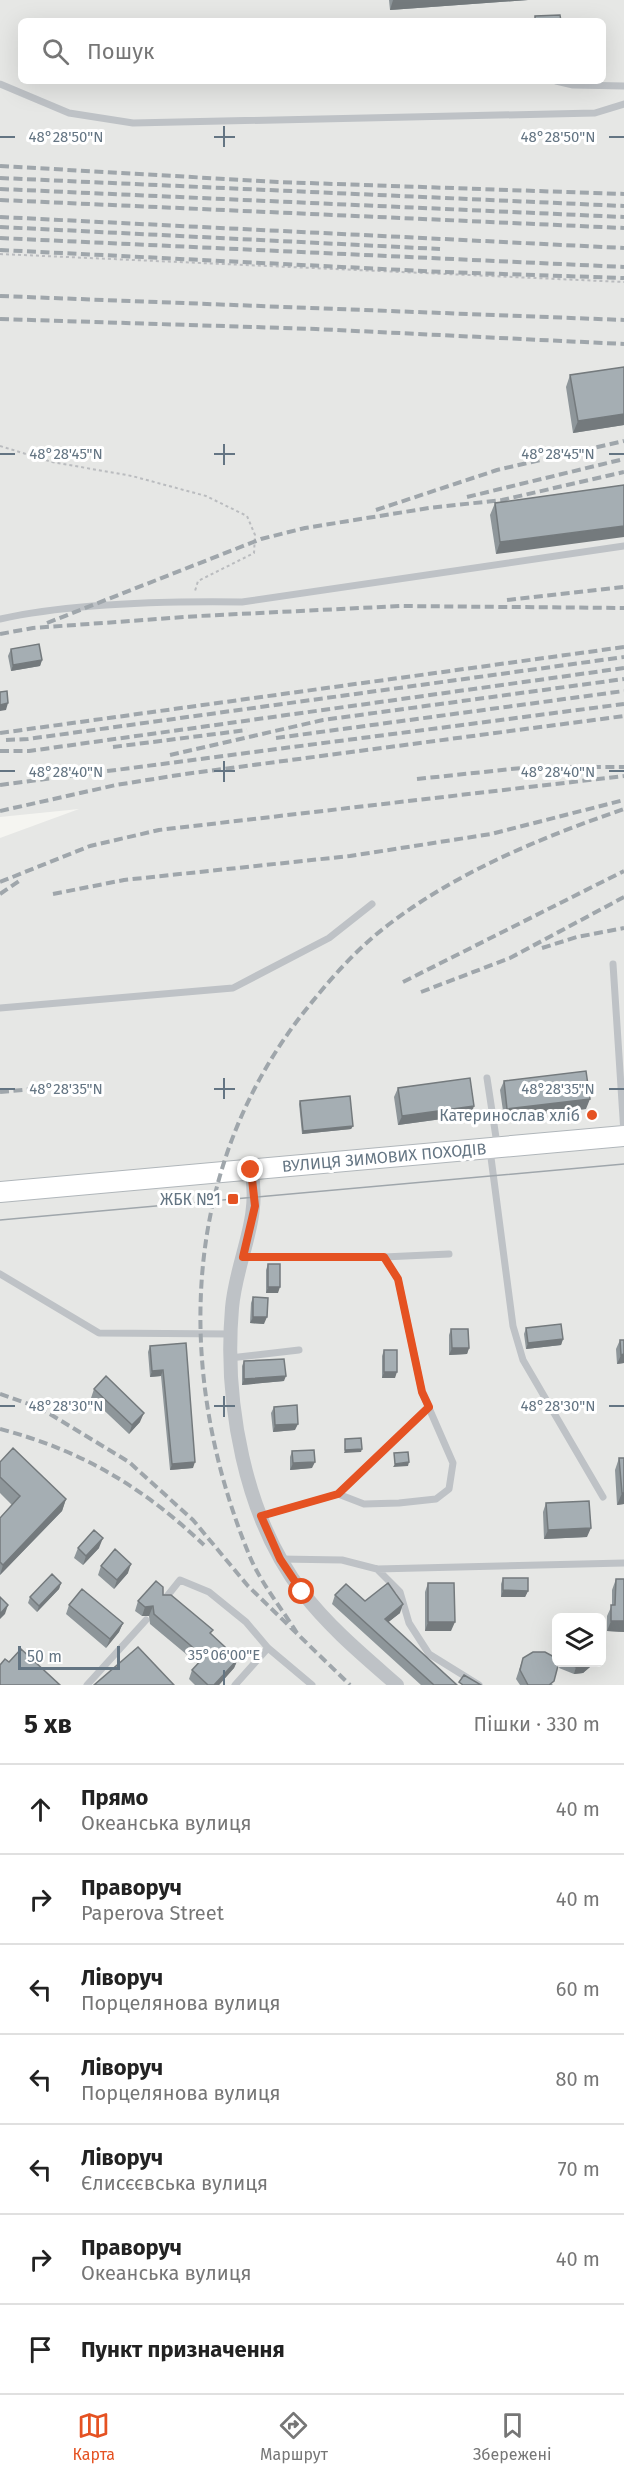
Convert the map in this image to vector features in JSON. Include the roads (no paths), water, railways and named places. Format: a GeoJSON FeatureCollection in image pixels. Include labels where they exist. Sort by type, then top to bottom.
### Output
{"type":"FeatureCollection","features":[{"type":"Feature","properties":{"kind":"main road","name":"ВУЛИЦЯ ЗИМОВИХ ПОХОДІВ"},"geometry":{"type":"LineString","coordinates":[[0,1192],[624,1136]]}},
{"type":"Feature","properties":{"kind":"street"},"geometry":{"type":"LineString","coordinates":[[251,1170],[255,1206],[232,1305],[230,1358],[233,1406],[241,1453],[261,1516],[280,1559],[302,1592],[331,1626],[397,1685]]}},
{"type":"Feature","properties":{"kind":"lane"},"geometry":{"type":"LineString","coordinates":[[0,84],[69,113],[133,123],[595,114],[624,104]]}},
{"type":"Feature","properties":{"kind":"lane"},"geometry":{"type":"LineString","coordinates":[[569,84],[624,86]]}},
{"type":"Feature","properties":{"kind":"lane"},"geometry":{"type":"LineString","coordinates":[[0,618],[29,612],[191,601],[253,600],[624,546]]}},
{"type":"Feature","properties":{"kind":"lane"},"geometry":{"type":"LineString","coordinates":[[0,1008],[233,988],[329,938],[372,904]]}},
{"type":"Feature","properties":{"kind":"lane"},"geometry":{"type":"LineString","coordinates":[[613,963],[624,1136]]}},
{"type":"Feature","properties":{"kind":"lane"},"geometry":{"type":"LineString","coordinates":[[487,1078],[513,1326],[523,1360],[603,1497]]}},
{"type":"Feature","properties":{"kind":"lane"},"geometry":{"type":"LineString","coordinates":[[243,1257],[384,1257],[449,1254]]}},
{"type":"Feature","properties":{"kind":"lane"},"geometry":{"type":"LineString","coordinates":[[338,1494],[364,1504],[399,1503],[436,1498],[449,1489],[453,1463],[422,1392],[398,1279],[384,1257]]}},
{"type":"Feature","properties":{"kind":"lane"},"geometry":{"type":"LineString","coordinates":[[0,1274],[99,1333],[231,1334]]}},
{"type":"Feature","properties":{"kind":"lane"},"geometry":{"type":"LineString","coordinates":[[230,1358],[299,1350]]}},
{"type":"Feature","properties":{"kind":"lane"},"geometry":{"type":"LineString","coordinates":[[261,1516],[338,1494],[429,1407]]}},
{"type":"Feature","properties":{"kind":"lane"},"geometry":{"type":"LineString","coordinates":[[280,1559],[342,1560],[377,1569],[624,1563]]}},
{"type":"Feature","properties":{"kind":"lane"},"geometry":{"type":"LineString","coordinates":[[377,1569],[400,1592],[409,1623],[429,1654],[479,1685]]}},
{"type":"Feature","properties":{"kind":"lane"},"geometry":{"type":"LineString","coordinates":[[164,1600],[180,1580],[209,1592],[246,1622],[268,1648],[312,1685]]}},
{"type":"Feature","properties":{"kind":"lane"},"geometry":{"type":"LineString","coordinates":[[87,1685],[146,1620]]}},
{"type":"Feature","properties":{"kind":"lane"},"geometry":{"type":"LineString","coordinates":[[235,1685],[268,1648]]}},
{"type":"Feature","properties":{"kind":"tram line"},"geometry":{"type":"LineString","coordinates":[[0,1220],[624,1164]]}},
{"type":"Feature","properties":{"kind":"railway"},"geometry":{"type":"LineString","coordinates":[[0,166],[278,182],[624,194]]}},
{"type":"Feature","properties":{"kind":"railway"},"geometry":{"type":"LineString","coordinates":[[0,178],[624,206]]}},
{"type":"Feature","properties":{"kind":"railway"},"geometry":{"type":"LineString","coordinates":[[0,189],[624,217]]}},
{"type":"Feature","properties":{"kind":"railway"},"geometry":{"type":"LineString","coordinates":[[0,200],[624,228]]}},
{"type":"Feature","properties":{"kind":"railway"},"geometry":{"type":"LineString","coordinates":[[0,217],[624,248]]}},
{"type":"Feature","properties":{"kind":"railway"},"geometry":{"type":"LineString","coordinates":[[0,227],[440,249]]}},
{"type":"Feature","properties":{"kind":"railway"},"geometry":{"type":"LineString","coordinates":[[0,238],[624,267]]}},
{"type":"Feature","properties":{"kind":"railway"},"geometry":{"type":"LineString","coordinates":[[0,250],[444,272],[624,278]]}},
{"type":"Feature","properties":{"kind":"railway"},"geometry":{"type":"LineString","coordinates":[[0,296],[624,320]]}},
{"type":"Feature","properties":{"kind":"railway"},"geometry":{"type":"LineString","coordinates":[[0,319],[316,329],[624,344]]}},
{"type":"Feature","properties":{"kind":"railway"},"geometry":{"type":"LineString","coordinates":[[376,510],[497,470],[624,441]]}},
{"type":"Feature","properties":{"kind":"railway"},"geometry":{"type":"LineString","coordinates":[[467,497],[624,459]]}},
{"type":"Feature","properties":{"kind":"railway"},"geometry":{"type":"LineString","coordinates":[[47,623],[261,539],[305,528],[429,508],[502,500],[624,472]]}},
{"type":"Feature","properties":{"kind":"railway"},"geometry":{"type":"LineString","coordinates":[[507,600],[624,587]]}},
{"type":"Feature","properties":{"kind":"railway"},"geometry":{"type":"LineString","coordinates":[[0,634],[33,628],[199,616],[400,606],[624,608]]}},
{"type":"Feature","properties":{"kind":"railway"},"geometry":{"type":"LineString","coordinates":[[0,733],[624,647]]}},
{"type":"Feature","properties":{"kind":"railway"},"geometry":{"type":"LineString","coordinates":[[6,740],[28,739],[624,657]]}},
{"type":"Feature","properties":{"kind":"railway"},"geometry":{"type":"LineString","coordinates":[[0,751],[29,751],[624,668]]}},
{"type":"Feature","properties":{"kind":"railway"},"geometry":{"type":"LineString","coordinates":[[170,755],[323,720],[624,679]]}},
{"type":"Feature","properties":{"kind":"railway"},"geometry":{"type":"LineString","coordinates":[[276,738],[624,691]]}},
{"type":"Feature","properties":{"kind":"railway"},"geometry":{"type":"LineString","coordinates":[[0,785],[624,704]]}},
{"type":"Feature","properties":{"kind":"railway"},"geometry":{"type":"LineString","coordinates":[[0,811],[116,785],[185,774],[624,716]]}},
{"type":"Feature","properties":{"kind":"railway"},"geometry":{"type":"LineString","coordinates":[[113,747],[247,730]]}},
{"type":"Feature","properties":{"kind":"railway"},"geometry":{"type":"LineString","coordinates":[[417,779],[531,767],[624,767]]}},
{"type":"Feature","properties":{"kind":"railway"},"geometry":{"type":"LineString","coordinates":[[0,882],[90,846],[159,830],[624,776]]}},
{"type":"Feature","properties":{"kind":"railway"},"geometry":{"type":"LineString","coordinates":[[53,894],[124,880],[350,856],[491,834],[624,800]]}},
{"type":"Feature","properties":{"kind":"railway"},"geometry":{"type":"LineString","coordinates":[[297,1633],[250,1557],[226,1488],[209,1417],[201,1347],[202,1276],[212,1206],[232,1139],[263,1074],[304,1012],[345,964],[368,942],[418,903],[474,871],[533,843],[624,809]]}},
{"type":"Feature","properties":{"kind":"railway"},"geometry":{"type":"LineString","coordinates":[[403,982],[624,871]]}},
{"type":"Feature","properties":{"kind":"railway"},"geometry":{"type":"LineString","coordinates":[[0,894],[22,879]]}},
{"type":"Feature","properties":{"kind":"railway"},"geometry":{"type":"LineString","coordinates":[[421,992],[510,958],[624,897]]}},
{"type":"Feature","properties":{"kind":"railway"},"geometry":{"type":"LineString","coordinates":[[542,948],[577,937],[624,928]]}},
{"type":"Feature","properties":{"kind":"railway"},"geometry":{"type":"LineString","coordinates":[[0,1092],[43,1088]]}},
{"type":"Feature","properties":{"kind":"railway"},"geometry":{"type":"LineString","coordinates":[[0,1394],[40,1408],[129,1462],[193,1520],[248,1586],[350,1685]]}},
{"type":"Feature","properties":{"kind":"railway"},"geometry":{"type":"LineString","coordinates":[[0,1429],[57,1448],[110,1473],[158,1505],[204,1545]]}},
{"type":"Feature","properties":{"kind":"place","name":"Катеринослав хліб"},"geometry":{"type":"Point","coordinates":[592,1115]}},
{"type":"Feature","properties":{"kind":"place","name":"ЖБК №1"},"geometry":{"type":"Point","coordinates":[233,1199]}}]}
